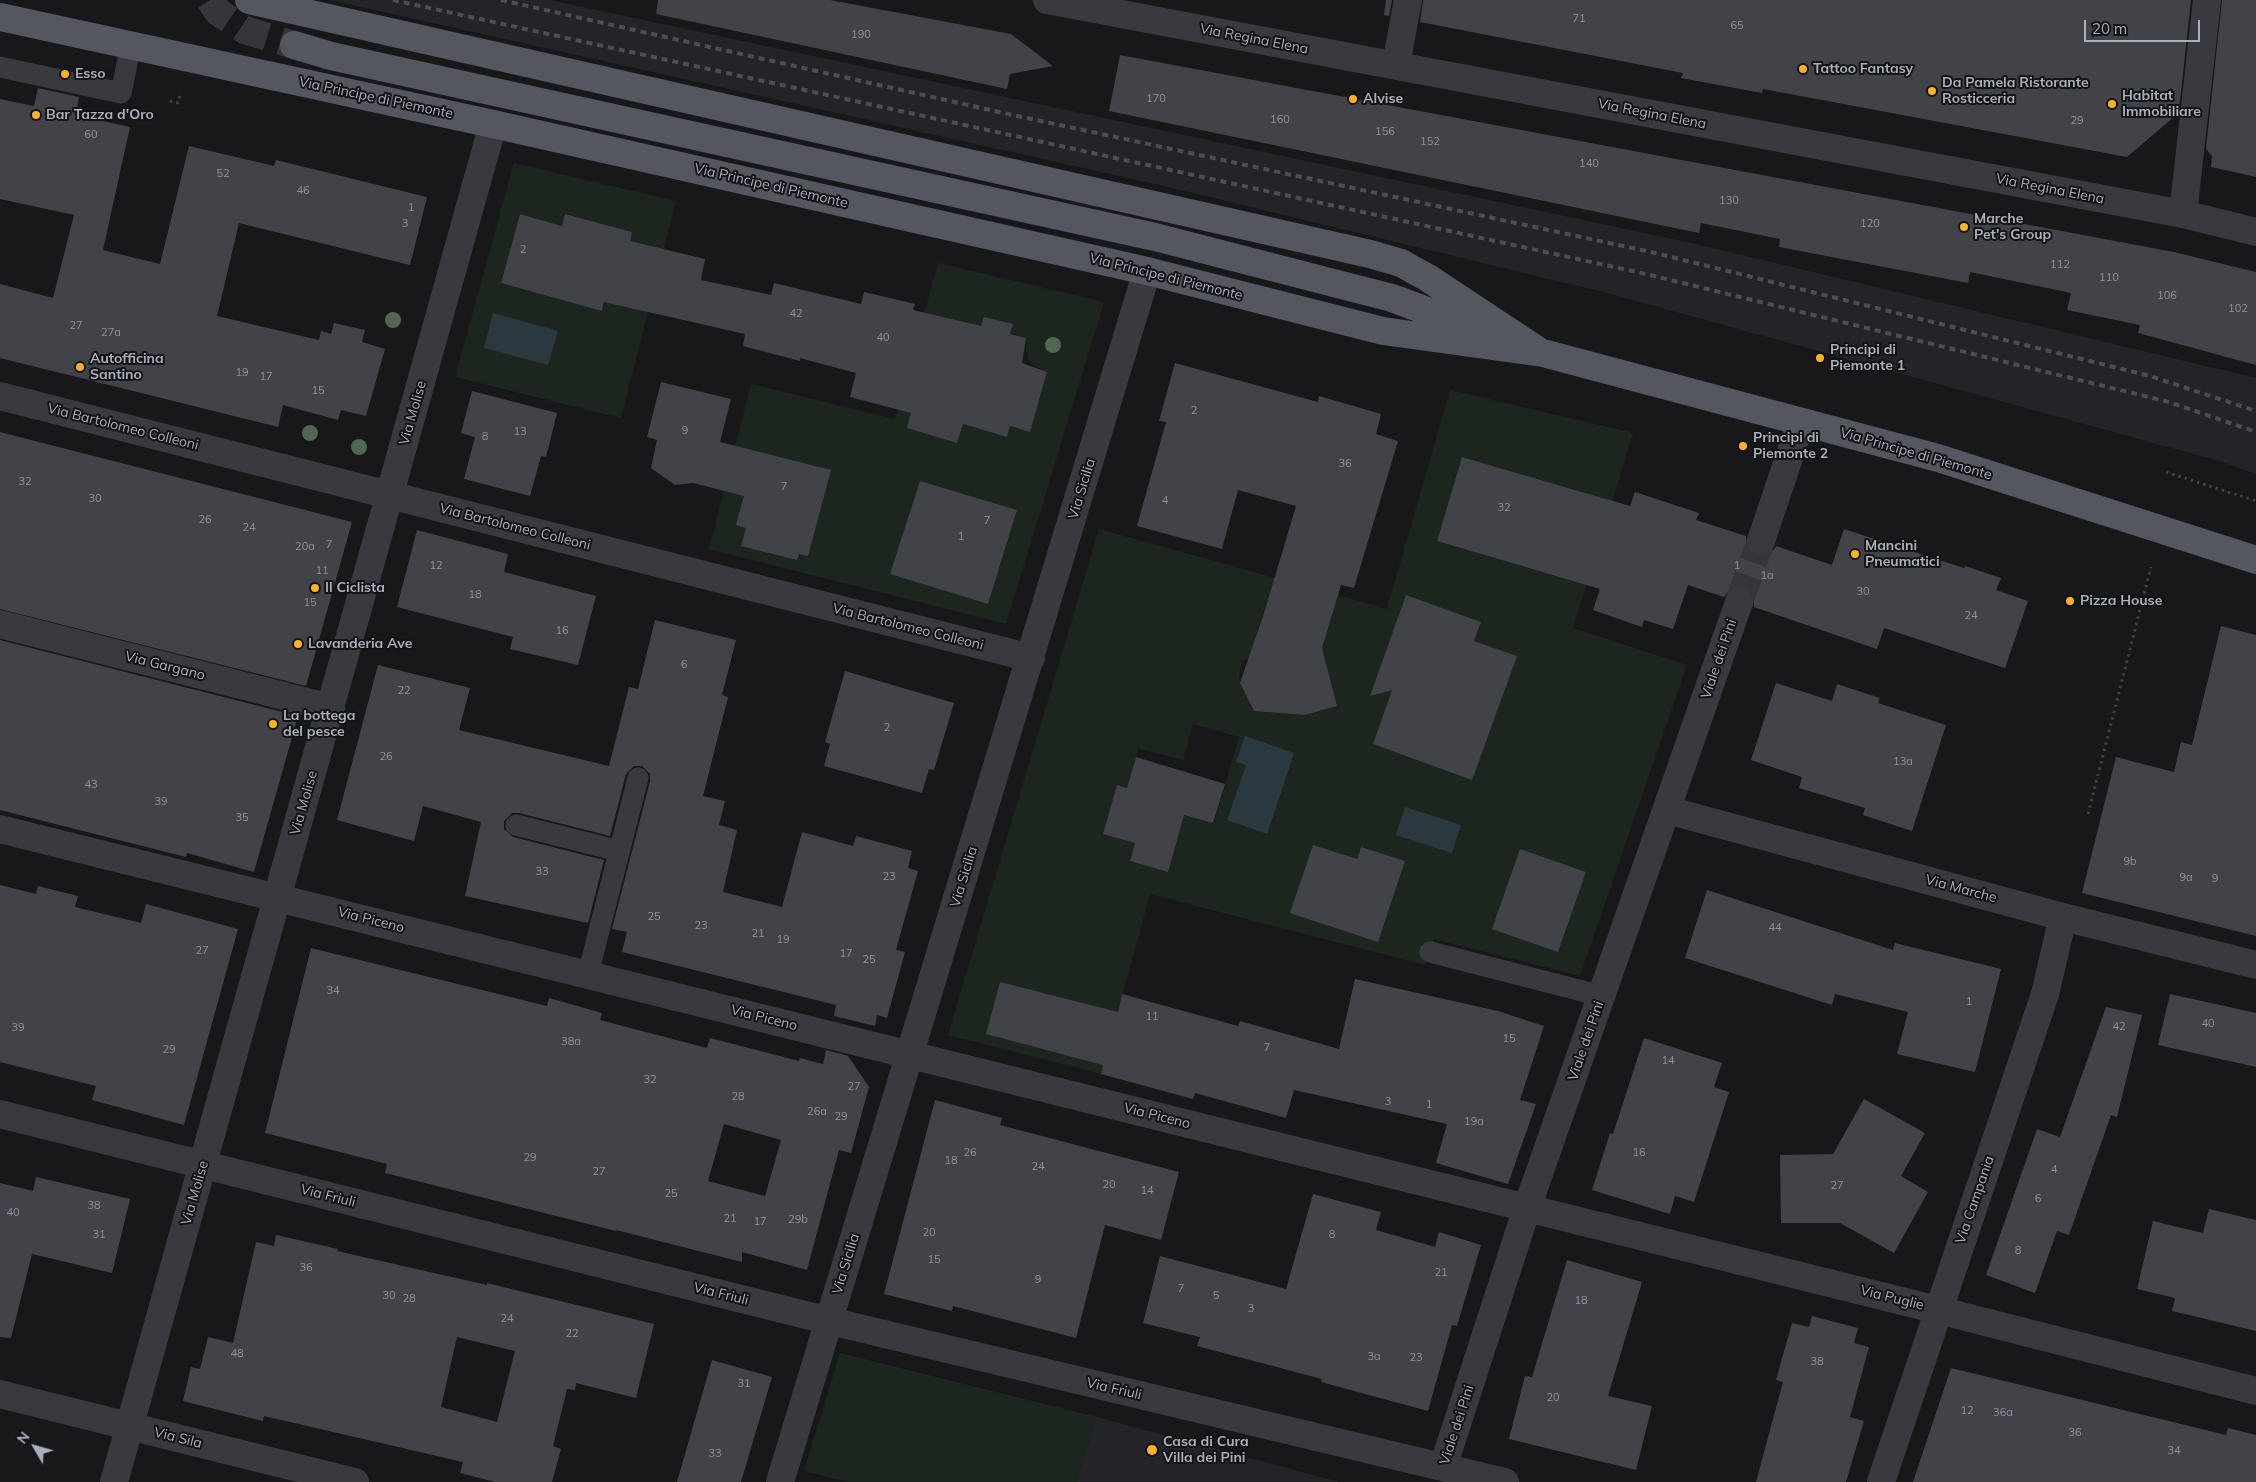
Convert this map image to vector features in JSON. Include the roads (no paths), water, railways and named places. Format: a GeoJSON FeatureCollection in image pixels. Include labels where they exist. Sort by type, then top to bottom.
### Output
{"type":"FeatureCollection","features":[{"type":"Feature","properties":{"kind":"main road","name":"Via Principe di Piemonte"},"geometry":{"type":"LineString","coordinates":[[249,0],[1370,254],[1401,263],[1428,278],[1543,354]]}},
{"type":"Feature","properties":{"kind":"main road","name":"Via Principe di Piemonte"},"geometry":{"type":"LineString","coordinates":[[0,17],[494,124],[1147,271],[1383,331],[1543,354],[1938,458],[2256,560]]}},
{"type":"Feature","properties":{"kind":"main road"},"geometry":{"type":"LineString","coordinates":[[294,45],[341,58],[1155,237],[1392,298],[1543,354]]}},
{"type":"Feature","properties":{"kind":"street","name":"Via Regina Elena"},"geometry":{"type":"LineString","coordinates":[[1047,0],[2183,214],[2256,232]]}},
{"type":"Feature","properties":{"kind":"street"},"geometry":{"type":"LineString","coordinates":[[1396,66],[1408,0]]}},
{"type":"Feature","properties":{"kind":"street"},"geometry":{"type":"LineString","coordinates":[[2183,214],[2207,0]]}},
{"type":"Feature","properties":{"kind":"street","name":"Via Molise"},"geometry":{"type":"LineString","coordinates":[[114,1482],[494,124]]}},
{"type":"Feature","properties":{"kind":"street","name":"Via Sicilia"},"geometry":{"type":"LineString","coordinates":[[780,1482],[1147,271]]}},
{"type":"Feature","properties":{"kind":"street","name":"Via Bartolomeo Colleoni"},"geometry":{"type":"LineString","coordinates":[[0,396],[1030,658]]}},
{"type":"Feature","properties":{"kind":"street"},"geometry":{"type":"LineString","coordinates":[[1761,541],[1801,422]]}},
{"type":"Feature","properties":{"kind":"street","name":"Viale dei Pini"},"geometry":{"type":"LineString","coordinates":[[1441,1475],[1527,1208],[1739,602]]}},
{"type":"Feature","properties":{"kind":"street","name":"Via Gargano"},"geometry":{"type":"LineString","coordinates":[[0,624],[330,708]]}},
{"type":"Feature","properties":{"kind":"street","name":"Via Marche"},"geometry":{"type":"LineString","coordinates":[[1667,810],[2063,917],[2256,966]]}},
{"type":"Feature","properties":{"kind":"street","name":"Via Piceno"},"geometry":{"type":"LineString","coordinates":[[0,829],[1527,1208]]}},
{"type":"Feature","properties":{"kind":"street","name":"Via Campania"},"geometry":{"type":"LineString","coordinates":[[1881,1482],[2045,994],[2063,917]]}},
{"type":"Feature","properties":{"kind":"street","name":"Via Friuli"},"geometry":{"type":"LineString","coordinates":[[0,1114],[1441,1475],[1505,1482]]}},
{"type":"Feature","properties":{"kind":"street","name":"Via Puglie"},"geometry":{"type":"LineString","coordinates":[[1527,1208],[2256,1391]]}},
{"type":"Feature","properties":{"kind":"street","name":"Via Sila"},"geometry":{"type":"LineString","coordinates":[[0,1394],[355,1482]]}},
{"type":"Feature","properties":{"kind":"lane"},"geometry":{"type":"LineString","coordinates":[[0,67],[121,93],[131,45]]}},
{"type":"Feature","properties":{"kind":"lane"},"geometry":{"type":"LineString","coordinates":[[588,974],[638,778]]}},
{"type":"Feature","properties":{"kind":"lane"},"geometry":{"type":"LineString","coordinates":[[516,825],[619,851]]}},
{"type":"Feature","properties":{"kind":"lane"},"geometry":{"type":"LineString","coordinates":[[1430,952],[1602,996]]}},
{"type":"Feature","properties":{"kind":"tunnel"},"geometry":{"type":"LineString","coordinates":[[210,0],[218,12],[245,30],[294,45]]}},
{"type":"Feature","properties":{"kind":"tunnel"},"geometry":{"type":"LineString","coordinates":[[1739,602],[1761,541]]}},
{"type":"Feature","properties":{"kind":"railway"},"geometry":{"type":"LineString","coordinates":[[393,0],[1646,274],[2169,402],[2256,432]]}},
{"type":"Feature","properties":{"kind":"railway"},"geometry":{"type":"LineString","coordinates":[[501,0],[999,112],[1651,252],[2150,376],[2256,411]]}},
{"type":"Feature","properties":{"kind":"place","name":"Tattoo Fantasy"},"geometry":{"type":"Point","coordinates":[1803,69]}},
{"type":"Feature","properties":{"kind":"place","name":"Esso"},"geometry":{"type":"Point","coordinates":[65,74]}},
{"type":"Feature","properties":{"kind":"place","name":"Da Pamela Ristorante Rosticceria"},"geometry":{"type":"Point","coordinates":[1932,91]}},
{"type":"Feature","properties":{"kind":"place","name":"Alvise"},"geometry":{"type":"Point","coordinates":[1353,99]}},
{"type":"Feature","properties":{"kind":"place","name":"Habitat Immobiliare"},"geometry":{"type":"Point","coordinates":[2112,104]}},
{"type":"Feature","properties":{"kind":"place","name":"Bar Tazza d'Oro"},"geometry":{"type":"Point","coordinates":[36,115]}},
{"type":"Feature","properties":{"kind":"place","name":"Marche Pet's Group"},"geometry":{"type":"Point","coordinates":[1964,227]}},
{"type":"Feature","properties":{"kind":"place","name":"Principi di Piemonte 1"},"geometry":{"type":"Point","coordinates":[1820,358]}},
{"type":"Feature","properties":{"kind":"place","name":"Autofficina Santino"},"geometry":{"type":"Point","coordinates":[80,367]}},
{"type":"Feature","properties":{"kind":"place","name":"Principi di Piemonte 2"},"geometry":{"type":"Point","coordinates":[1743,446]}},
{"type":"Feature","properties":{"kind":"place","name":"Mancini Pneumatici"},"geometry":{"type":"Point","coordinates":[1855,554]}},
{"type":"Feature","properties":{"kind":"place","name":"Il Ciclista"},"geometry":{"type":"Point","coordinates":[315,588]}},
{"type":"Feature","properties":{"kind":"place","name":"Pizza House"},"geometry":{"type":"Point","coordinates":[2070,601]}},
{"type":"Feature","properties":{"kind":"place","name":"Lavanderia Ave"},"geometry":{"type":"Point","coordinates":[298,644]}},
{"type":"Feature","properties":{"kind":"place","name":"La bottega del pesce"},"geometry":{"type":"Point","coordinates":[273,724]}},
{"type":"Feature","properties":{"kind":"place","name":"Casa di Cura Villa dei Pini"},"geometry":{"type":"Point","coordinates":[1152,1450]}}]}
